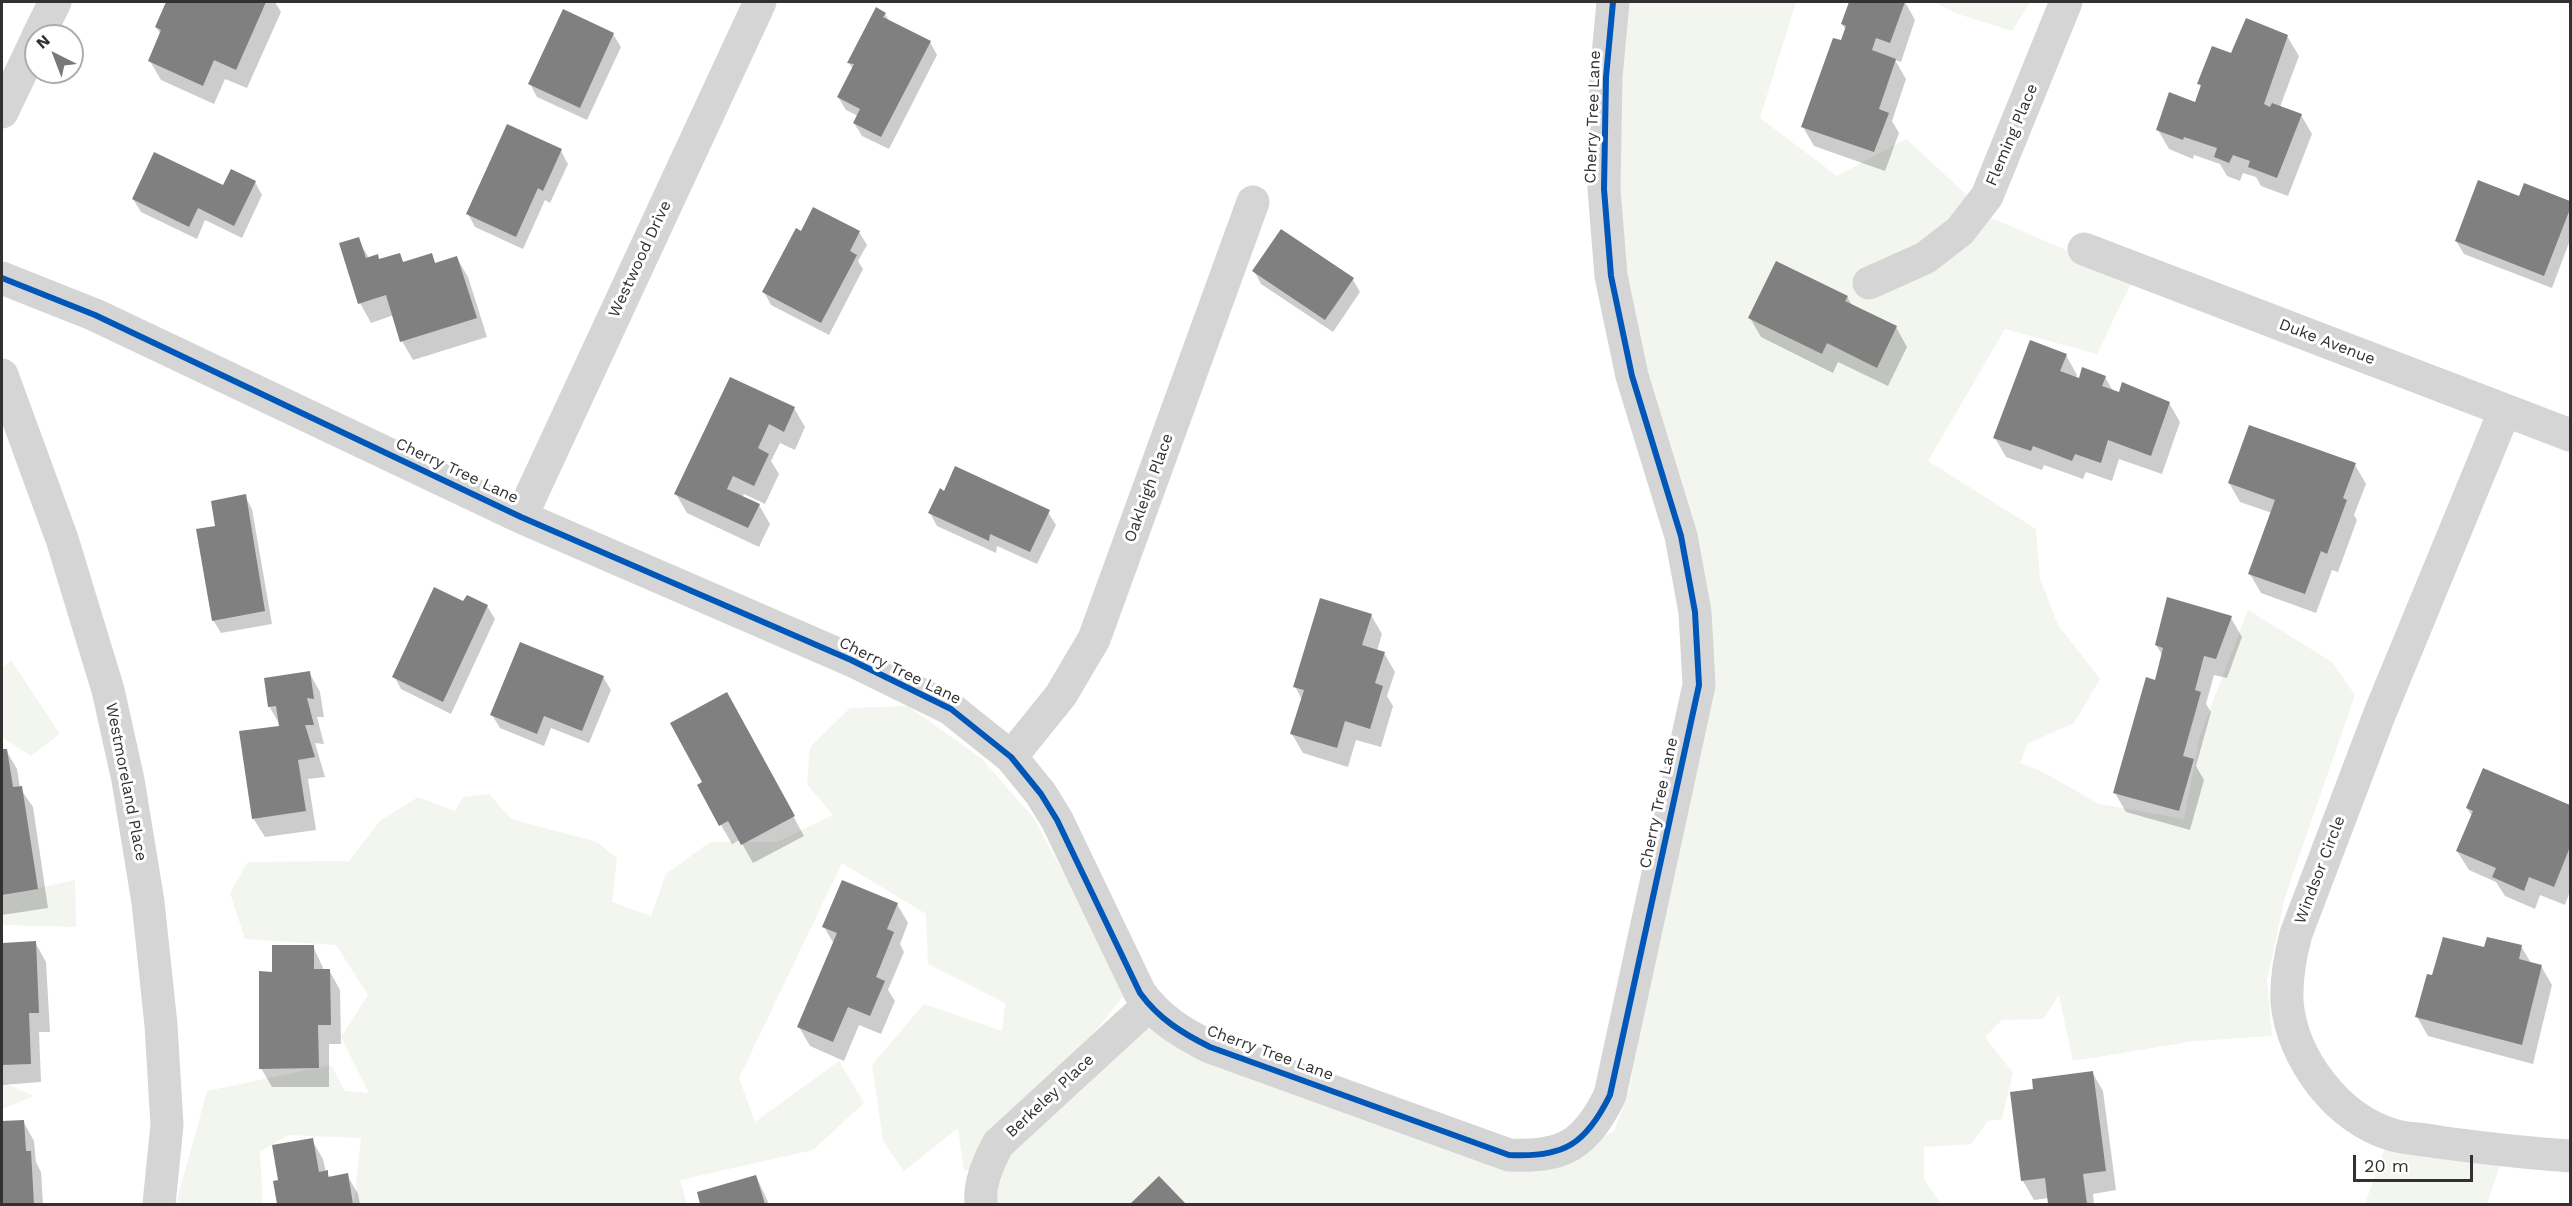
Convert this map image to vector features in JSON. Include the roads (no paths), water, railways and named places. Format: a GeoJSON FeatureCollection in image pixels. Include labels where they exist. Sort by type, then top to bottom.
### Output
{"type":"FeatureCollection","features":[{"type":"Feature","properties":{"kind":"street"},"geometry":{"type":"LineString","coordinates":[[44,24],[55,2]]}},
{"type":"Feature","properties":{"kind":"street","name":"Westwood Drive"},"geometry":{"type":"LineString","coordinates":[[521,517],[760,2]]}},
{"type":"Feature","properties":{"kind":"street","name":"Cherry Tree Lane"},"geometry":{"type":"LineString","coordinates":[[2,278],[95,315],[521,517],[851,660],[951,709],[1011,757],[1041,794],[1057,820],[1140,993],[1149,1005],[1176,1030],[1210,1047],[1509,1155],[1537,1156],[1559,1151],[1578,1140],[1598,1120],[1610,1095],[1699,685],[1695,612],[1681,536],[1632,376],[1611,276],[1604,189],[1606,77],[1613,2]]}},
{"type":"Feature","properties":{"kind":"street","name":"Fleming Place"},"geometry":{"type":"LineString","coordinates":[[1869,283],[1925,258],[1960,231],[1987,196],[2066,2]]}},
{"type":"Feature","properties":{"kind":"street"},"geometry":{"type":"LineString","coordinates":[[2,112],[24,66]]}},
{"type":"Feature","properties":{"kind":"street","name":"Oakleigh Place"},"geometry":{"type":"LineString","coordinates":[[1011,757],[1061,695],[1094,639],[1253,202]]}},
{"type":"Feature","properties":{"kind":"street","name":"Duke Avenue"},"geometry":{"type":"LineString","coordinates":[[2084,249],[2571,435]]}},
{"type":"Feature","properties":{"kind":"street","name":"Westmoreland Place"},"geometry":{"type":"LineString","coordinates":[[2,375],[62,539],[108,690],[128,780],[148,902],[161,1025],[167,1125],[159,1204]]}},
{"type":"Feature","properties":{"kind":"street","name":"Windsor Circle"},"geometry":{"type":"LineString","coordinates":[[2505,410],[2380,713],[2296,934],[2288,964],[2288,1002],[2294,1032],[2310,1068],[2333,1099],[2364,1122],[2392,1135],[2502,1151],[2571,1156]]}},
{"type":"Feature","properties":{"kind":"street","name":"Berkeley Place"},"geometry":{"type":"LineString","coordinates":[[981,1204],[980,1195],[986,1166],[998,1144],[1149,1005]]}}]}
